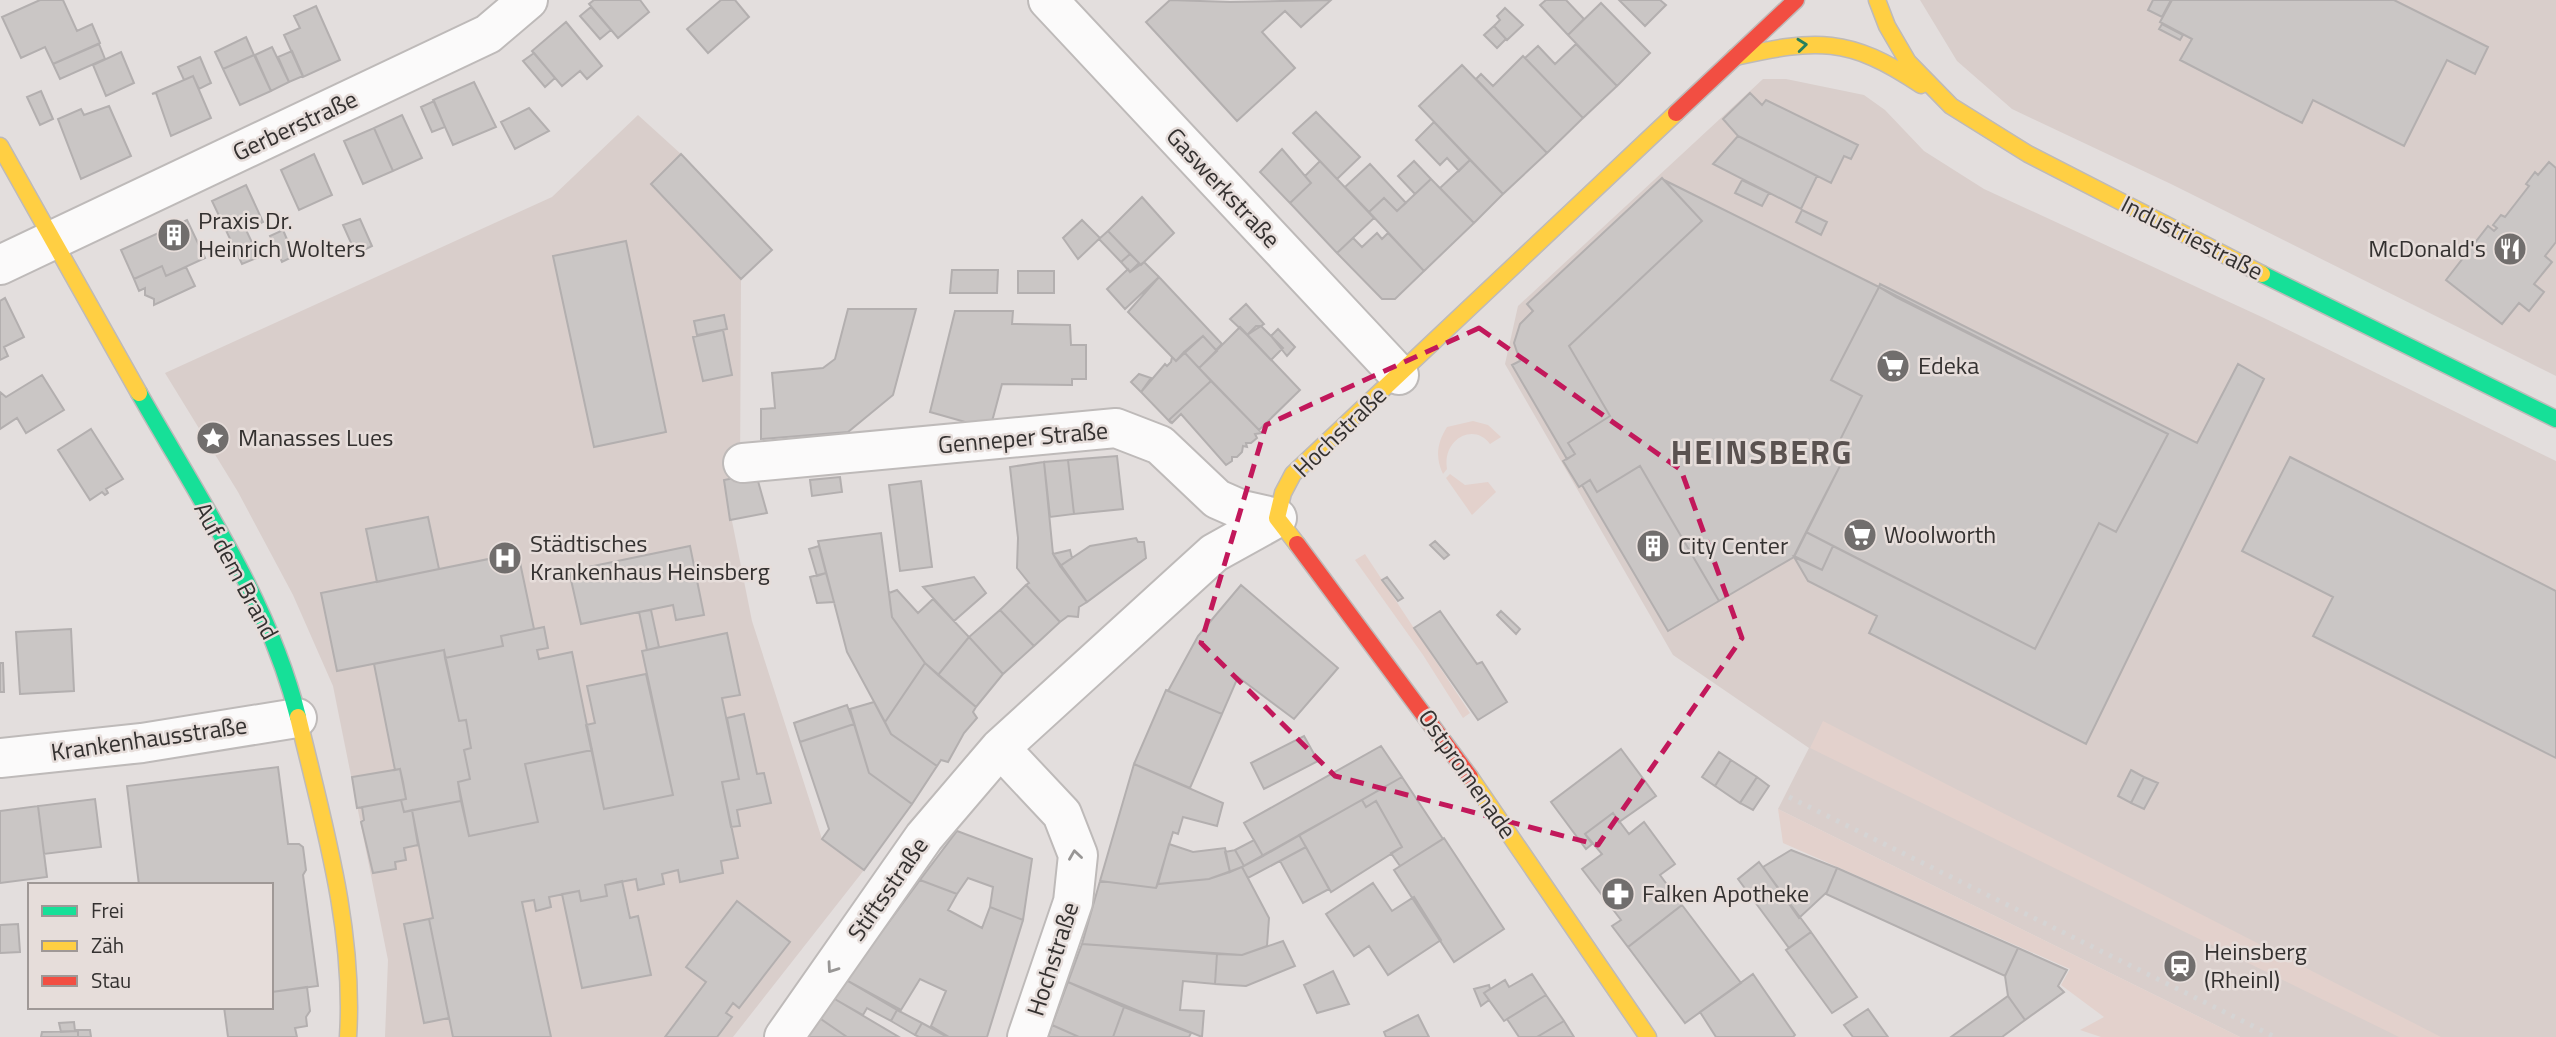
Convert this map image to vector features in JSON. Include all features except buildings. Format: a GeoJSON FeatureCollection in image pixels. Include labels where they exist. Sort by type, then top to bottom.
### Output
{"type":"FeatureCollection","features":[{"type":"Feature","properties":{"kind":"street","name":"Gerberstraße"},"geometry":{"type":"LineString","coordinates":[[0,265],[488,34],[528,0]]}},
{"type":"Feature","properties":{"kind":"street","name":"Gaswerkstraße"},"geometry":{"type":"LineString","coordinates":[[1048,0],[1399,376]]}},
{"type":"Feature","properties":{"kind":"street","name":"Hochstraße"},"geometry":{"type":"LineString","coordinates":[[1277,518],[1283,493],[1293,474],[1796,0]]}},
{"type":"Feature","properties":{"kind":"street","name":"Industriestraße"},"geometry":{"type":"LineString","coordinates":[[1877,0],[1887,26],[1908,62],[1951,106],[2028,154],[2378,334],[2556,419]]}},
{"type":"Feature","properties":{"kind":"street"},"geometry":{"type":"LineString","coordinates":[[1735,57],[1809,43],[1848,50],[1878,59],[1951,106]]}},
{"type":"Feature","properties":{"kind":"street","name":"Auf dem Brand"},"geometry":{"type":"LineString","coordinates":[[0,146],[82,296],[252,593],[286,669],[335,871],[351,988],[348,1037]]}},
{"type":"Feature","properties":{"kind":"street","name":"Genneper Straße"},"geometry":{"type":"LineString","coordinates":[[743,464],[1116,428],[1160,445],[1217,499],[1242,510],[1277,518]]}},
{"type":"Feature","properties":{"kind":"street"},"geometry":{"type":"LineString","coordinates":[[1000,748],[1214,553],[1277,518]]}},
{"type":"Feature","properties":{"kind":"street","name":"Ostpromenade"},"geometry":{"type":"LineString","coordinates":[[1277,518],[1466,770],[1648,1037]]}},
{"type":"Feature","properties":{"kind":"street","name":"Krankenhausstraße"},"geometry":{"type":"LineString","coordinates":[[0,758],[142,743],[297,718]]}},
{"type":"Feature","properties":{"kind":"street","name":"Hochstraße"},"geometry":{"type":"LineString","coordinates":[[1000,748],[1062,814],[1078,855],[1073,902],[1027,1037]]}},
{"type":"Feature","properties":{"kind":"street","name":"Stiftsstraße"},"geometry":{"type":"LineString","coordinates":[[784,1037],[924,838],[1000,748]]}},
{"type":"Feature","properties":{"kind":"highlighted area"},"geometry":{"type":"Polygon","coordinates":[[[1479,328],[1681,470],[1742,638],[1598,845],[1335,776],[1201,643],[1266,425],[1479,328]]]}},
{"type":"Feature","properties":{"kind":"shaded area"},"geometry":{"type":"Polygon","coordinates":[[[1920,0],[2556,0],[2556,376],[2171,184],[2012,109],[1957,61],[1920,0]]]}},
{"type":"Feature","properties":{"kind":"shaded area"},"geometry":{"type":"Polygon","coordinates":[[[1763,79],[1786,79],[1864,95],[1885,110],[1924,151],[1984,189],[2264,318],[2556,461],[2556,1037],[2240,1037],[1778,809],[1809,748],[1673,655],[1505,364],[1518,306],[1763,79]]]}},
{"type":"Feature","properties":{"kind":"shaded area","name":"Städtisches Krankenhaus Heinsberg"},"geometry":{"type":"Polygon","coordinates":[[[638,115],[681,154],[772,250],[741,279],[740,477],[724,481],[752,621],[822,839],[864,870],[733,1037],[385,1037],[388,960],[333,686],[293,595],[238,492],[165,373],[552,197],[638,115]]]}},
{"type":"Feature","properties":{"kind":"shaded area"},"geometry":{"type":"Polygon","coordinates":[[[1473,421],[1488,425],[1501,437],[1490,444],[1476,434],[1461,437],[1449,449],[1447,469],[1443,474],[1438,456],[1439,444],[1447,427],[1473,421]]]}},
{"type":"Feature","properties":{"kind":"shaded area"},"geometry":{"type":"Polygon","coordinates":[[[1450,474],[1465,485],[1488,482],[1496,492],[1472,515],[1446,478],[1450,474]]]}},
{"type":"Feature","properties":{"kind":"shaded area"},"geometry":{"type":"Polygon","coordinates":[[[1365,554],[1470,713],[1463,718],[1423,655],[1355,560],[1365,554]]]}},
{"type":"Feature","properties":{"kind":"shaded area"},"geometry":{"type":"Polygon","coordinates":[[[1823,721],[2441,1037],[2399,1037],[1810,748],[1823,721]]]}},
{"type":"Feature","properties":{"kind":"shaded area"},"geometry":{"type":"Polygon","coordinates":[[[1778,809],[2240,1037],[2101,1037],[2080,1030],[2104,1017],[2061,985],[2070,969],[1783,843],[1778,809]]]}},
{"type":"Feature","properties":{"kind":"railway"},"geometry":{"type":"LineString","coordinates":[[1789,797],[2275,1037]]}},
{"type":"Feature","properties":{"kind":"traffic: fast"},"geometry":{"type":"LineString","coordinates":[[2262,274],[2556,419]]}},
{"type":"Feature","properties":{"kind":"traffic: fast"},"geometry":{"type":"LineString","coordinates":[[139,393],[208,510],[251,590],[285,674],[298,717]]}},
{"type":"Feature","properties":{"kind":"traffic: slow"},"geometry":{"type":"LineString","coordinates":[[1877,0],[1887,26],[1908,62],[1951,106],[2028,154],[2262,274]]}},
{"type":"Feature","properties":{"kind":"traffic: slow"},"geometry":{"type":"LineString","coordinates":[[1735,57],[1788,47],[1831,46],[1873,57],[1921,85]]}},
{"type":"Feature","properties":{"kind":"traffic: slow"},"geometry":{"type":"LineString","coordinates":[[1297,544],[1277,518],[1283,493],[1293,474],[1676,113]]}},
{"type":"Feature","properties":{"kind":"traffic: slow"},"geometry":{"type":"LineString","coordinates":[[0,146],[139,393]]}},
{"type":"Feature","properties":{"kind":"traffic: slow"},"geometry":{"type":"LineString","coordinates":[[298,717],[327,836],[342,916],[349,996],[348,1037]]}},
{"type":"Feature","properties":{"kind":"traffic: slow"},"geometry":{"type":"LineString","coordinates":[[1470,777],[1648,1037]]}},
{"type":"Feature","properties":{"kind":"traffic: jam"},"geometry":{"type":"LineString","coordinates":[[1676,113],[1796,0]]}},
{"type":"Feature","properties":{"kind":"traffic: jam"},"geometry":{"type":"LineString","coordinates":[[1297,544],[1470,777]]}},
{"type":"Feature","properties":{"kind":"place","name":"Praxis Dr. Heinrich Wolters"},"geometry":{"type":"Point","coordinates":[174,235]}},
{"type":"Feature","properties":{"kind":"place","name":"McDonald's"},"geometry":{"type":"Point","coordinates":[2510,249]}},
{"type":"Feature","properties":{"kind":"place","name":"Edeka"},"geometry":{"type":"Point","coordinates":[1893,366]}},
{"type":"Feature","properties":{"kind":"place","name":"Manasses Lues"},"geometry":{"type":"Point","coordinates":[213,438]}},
{"type":"Feature","properties":{"kind":"place","name":"Woolworth"},"geometry":{"type":"Point","coordinates":[1860,535]}},
{"type":"Feature","properties":{"kind":"place","name":"City Center"},"geometry":{"type":"Point","coordinates":[1653,546]}},
{"type":"Feature","properties":{"kind":"place","name":"Städtisches Krankenhaus Heinsberg"},"geometry":{"type":"Point","coordinates":[505,558]}},
{"type":"Feature","properties":{"kind":"place","name":"Falken Apotheke"},"geometry":{"type":"Point","coordinates":[1618,894]}},
{"type":"Feature","properties":{"kind":"place","name":"Heinsberg (Rheinl)"},"geometry":{"type":"Point","coordinates":[2180,966]}},
{"type":"Feature","properties":{"kind":"district","name":"HEINSBERG"},"geometry":{"type":"Point","coordinates":[1762,453]}}]}
